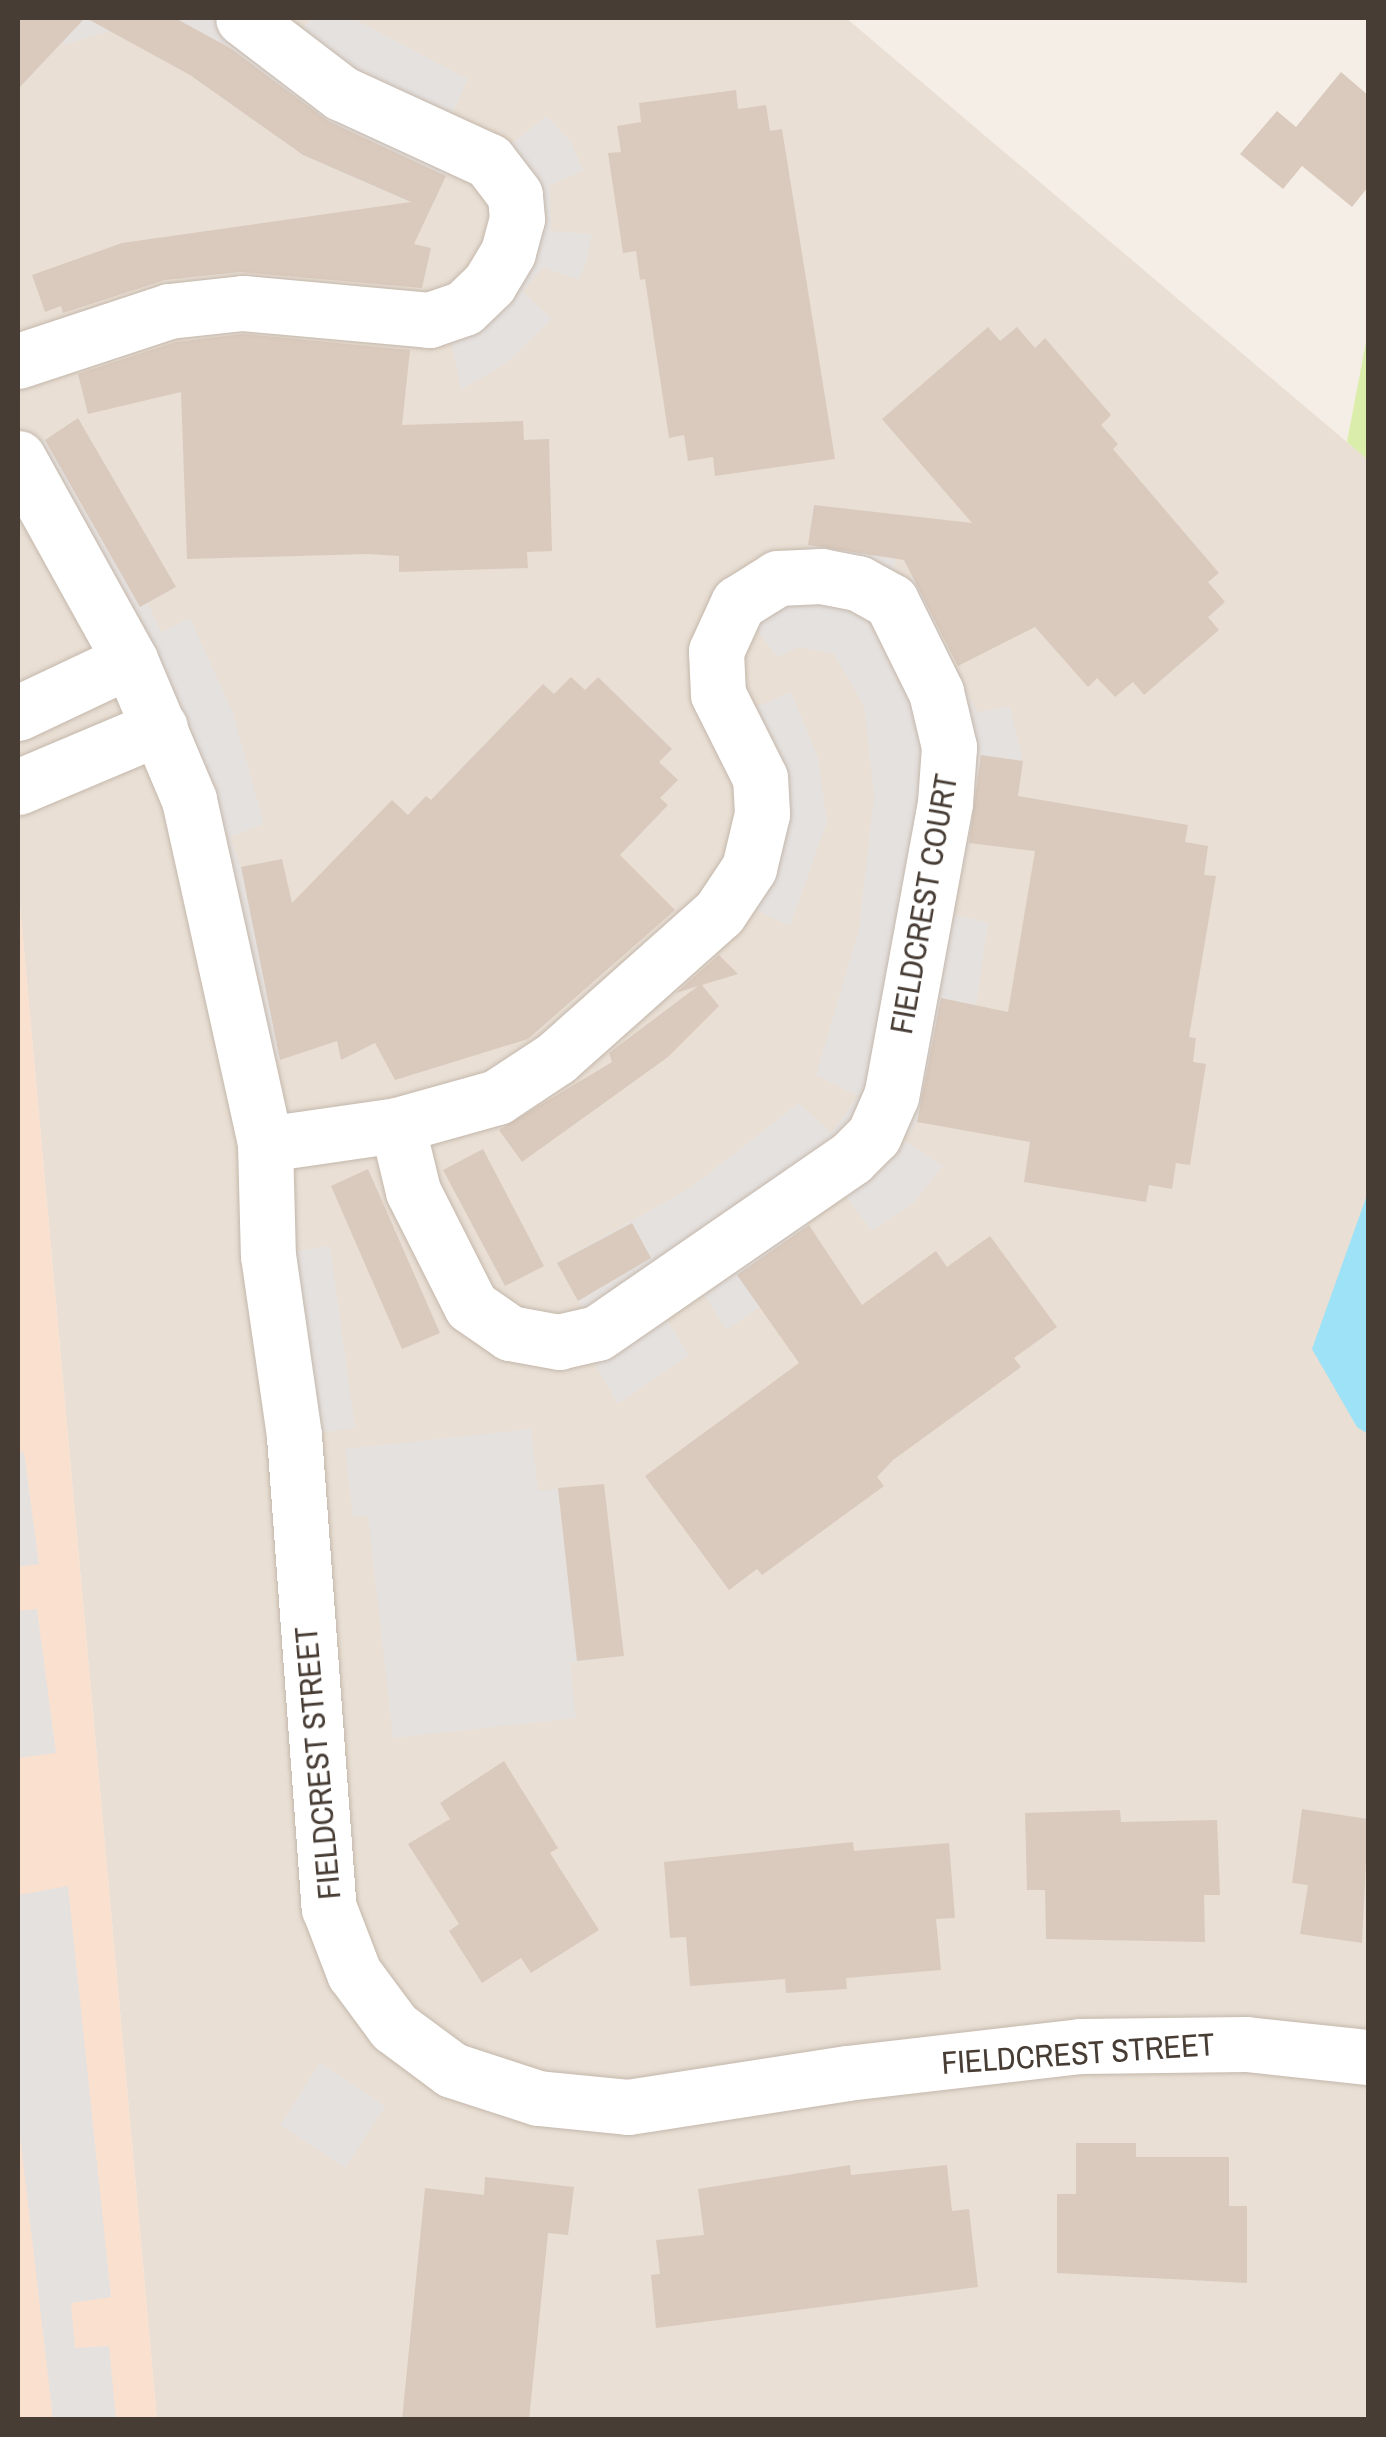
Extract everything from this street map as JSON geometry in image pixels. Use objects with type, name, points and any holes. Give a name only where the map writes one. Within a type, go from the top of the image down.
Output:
[{"type":"street","points":[[18,361],[85,334],[187,309],[243,304],[429,320],[464,308],[489,284],[508,252],[516,219],[515,195],[490,161],[341,93],[243,18]]},
{"type":"street","points":[[18,458],[130,660],[189,800],[265,1144]]},
{"type":"street","name":"FIELDCREST COURT","points":[[265,1144],[397,1125],[498,1097],[556,1058],[718,913],[749,868],[762,814],[760,778],[718,694],[716,651],[738,603],[778,578],[821,576],[858,583],[891,602],[936,692],[949,747],[946,803],[891,1096],[874,1135],[851,1158],[596,1333],[559,1342],[510,1333],[471,1306],[414,1191],[397,1125]]},
{"type":"street","points":[[18,713],[130,660]]},
{"type":"street","points":[[18,787],[160,727]]},
{"type":"street","name":"FIELDCREST STREET","points":[[265,1144],[268,1255],[294,1436],[329,1908],[354,1973],[394,2027],[452,2070],[538,2098],[628,2108],[847,2073],[1080,2046],[1246,2044],[1368,2057]]},
{"type":"shaded area","points":[[18,18],[846,18],[1368,460],[1368,2419],[157,2419],[18,883]]},
{"type":"shaded area","points":[[55,18],[285,18],[301,30],[311,18],[352,18],[468,79],[442,136],[461,144],[430,211],[304,156],[189,74],[110,31],[63,45]]},
{"type":"shaded area","points":[[547,116],[571,142],[583,171],[550,185],[551,231],[592,234],[587,259],[579,280],[543,267],[523,292],[552,319],[508,362],[461,390],[445,314],[508,252],[489,161]]},
{"type":"shaded area","points":[[78,418],[176,587],[148,603],[161,632],[190,618],[233,713],[264,824],[230,837],[241,867],[282,859],[323,1046],[248,1069],[189,800],[18,457]]},
{"type":"shaded area","points":[[813,505],[901,515],[891,599],[913,575],[977,712],[1010,706],[1023,761],[1011,848],[969,843],[953,914],[988,923],[958,1129],[918,1122],[903,1140],[943,1166],[911,1205],[872,1231],[844,1194],[808,1223],[831,1258],[726,1330],[704,1294],[666,1318],[689,1355],[618,1404],[579,1337],[596,1332],[557,1263],[690,1188],[799,1103],[831,1133],[858,1096],[816,1075],[859,929],[874,796],[864,706],[834,654],[799,647],[777,657],[738,603],[820,575],[808,549]]},
{"type":"shaded area","points":[[791,692],[818,757],[827,822],[790,926],[729,898],[749,868],[731,718]]},
{"type":"shaded area","points":[[18,883],[157,2419],[18,2419]]},
{"type":"shaded area","points":[[330,1246],[355,1428],[294,1436],[268,1255]]},
{"type":"shaded area","points":[[531,1429],[538,1491],[604,1484],[624,1656],[570,1663],[576,1718],[393,1738],[368,1516],[353,1517],[345,1449]]},
{"type":"shaded area","points":[[24,1452],[39,1564],[18,1567],[18,1453]]},
{"type":"shaded area","points":[[37,1609],[56,1753],[18,1758],[18,1611]]},
{"type":"shaded area","points":[[68,1886],[111,2297],[71,2303],[75,2348],[109,2346],[116,2419],[53,2419],[18,2118],[18,1895]]},
{"type":"shaded area","points":[[320,2063],[385,2106],[345,2168],[280,2125]]},
{"type":"green space","points":[[1368,331],[1368,460],[1347,442]]},
{"type":"water","points":[[1368,1192],[1368,1434],[1357,1427],[1312,1349]]},
{"type":"building","points":[[18,18],[85,18],[18,89]]},
{"type":"building","points":[[86,18],[175,18],[230,48],[328,121],[446,176],[414,244],[431,248],[422,288],[240,272],[165,280],[63,313],[61,306],[45,312],[32,275],[122,243],[411,202],[303,155],[190,75]]},
{"type":"building","points":[[1341,72],[1368,95],[1368,187],[1352,207],[1302,166],[1283,189],[1240,154],[1277,111],[1296,127]]},
{"type":"building","points":[[736,90],[738,109],[766,105],[770,131],[782,129],[835,459],[715,476],[713,457],[688,461],[684,435],[669,438],[645,279],[640,280],[636,251],[623,253],[608,153],[621,152],[617,126],[641,122],[639,103]]},
{"type":"building","points":[[988,327],[1000,341],[1017,327],[1035,348],[1045,338],[1111,415],[1101,425],[1118,444],[1113,449],[1219,573],[1208,582],[1225,602],[1208,617],[1219,630],[1144,695],[1133,682],[1115,697],[1097,678],[1088,687],[1035,627],[958,666],[904,560],[808,545],[814,505],[972,523],[882,419]]},
{"type":"building","points":[[243,334],[410,350],[402,425],[523,421],[524,440],[549,439],[552,551],[527,552],[528,568],[399,572],[399,556],[368,554],[187,559],[181,392],[88,414],[78,374],[176,342]]},
{"type":"building","points":[[78,418],[176,587],[140,607],[45,440]]},
{"type":"building","points":[[571,677],[585,690],[598,677],[672,749],[659,762],[678,780],[660,798],[668,805],[620,855],[675,910],[528,1039],[395,1080],[375,1043],[341,1060],[337,1041],[280,1060],[241,867],[282,859],[292,903],[392,800],[408,815],[426,796],[431,800],[543,684],[554,694]]},
{"type":"building","points":[[981,755],[1023,761],[1018,796],[1188,825],[1185,842],[1208,846],[1204,875],[1216,876],[1189,1037],[1196,1038],[1193,1062],[1206,1064],[1190,1165],[1176,1163],[1172,1189],[1149,1185],[1146,1202],[1024,1182],[1030,1142],[917,1122],[941,998],[1008,1012],[1035,851],[969,843]]},
{"type":"building","points":[[719,955],[738,974],[702,985],[719,1006],[668,1057],[522,1162],[499,1130],[612,1062],[609,1053],[698,986],[676,993]]},
{"type":"building","points":[[483,1149],[544,1266],[505,1286],[443,1170]]},
{"type":"building","points":[[368,1169],[440,1333],[402,1349],[331,1186]]},
{"type":"building","points":[[632,1223],[651,1258],[578,1301],[557,1263]]},
{"type":"building","points":[[809,1225],[862,1305],[936,1251],[947,1267],[990,1236],[1057,1327],[1014,1358],[1021,1367],[893,1460],[877,1477],[884,1486],[762,1575],[757,1569],[729,1590],[645,1476],[799,1363],[737,1275]]},
{"type":"building","points":[[604,1484],[624,1656],[577,1661],[558,1488]]},
{"type":"building","points":[[504,1761],[558,1848],[550,1853],[599,1930],[531,1973],[521,1958],[482,1983],[449,1931],[459,1924],[408,1844],[450,1819],[440,1803]]},
{"type":"building","points":[[1302,1809],[1368,1819],[1362,1943],[1300,1934],[1308,1885],[1292,1883]]},
{"type":"building","points":[[1120,1810],[1121,1822],[1217,1820],[1220,1895],[1204,1895],[1205,1942],[1046,1939],[1045,1890],[1027,1890],[1025,1813]]},
{"type":"building","points":[[853,1842],[854,1851],[949,1843],[955,1918],[936,1919],[941,1970],[846,1978],[847,1989],[786,1993],[785,1979],[690,1986],[686,1937],[670,1938],[664,1862]]},
{"type":"building","points":[[1076,2143],[1136,2143],[1136,2157],[1229,2157],[1229,2206],[1247,2206],[1247,2283],[1057,2273],[1057,2194],[1076,2194]]},
{"type":"building","points":[[850,2165],[851,2175],[947,2165],[952,2211],[969,2209],[978,2287],[656,2328],[651,2275],[660,2274],[656,2240],[704,2235],[698,2189]]},
{"type":"building","points":[[485,2177],[574,2187],[568,2235],[548,2233],[529,2420],[402,2420],[425,2188],[484,2195]]}]
